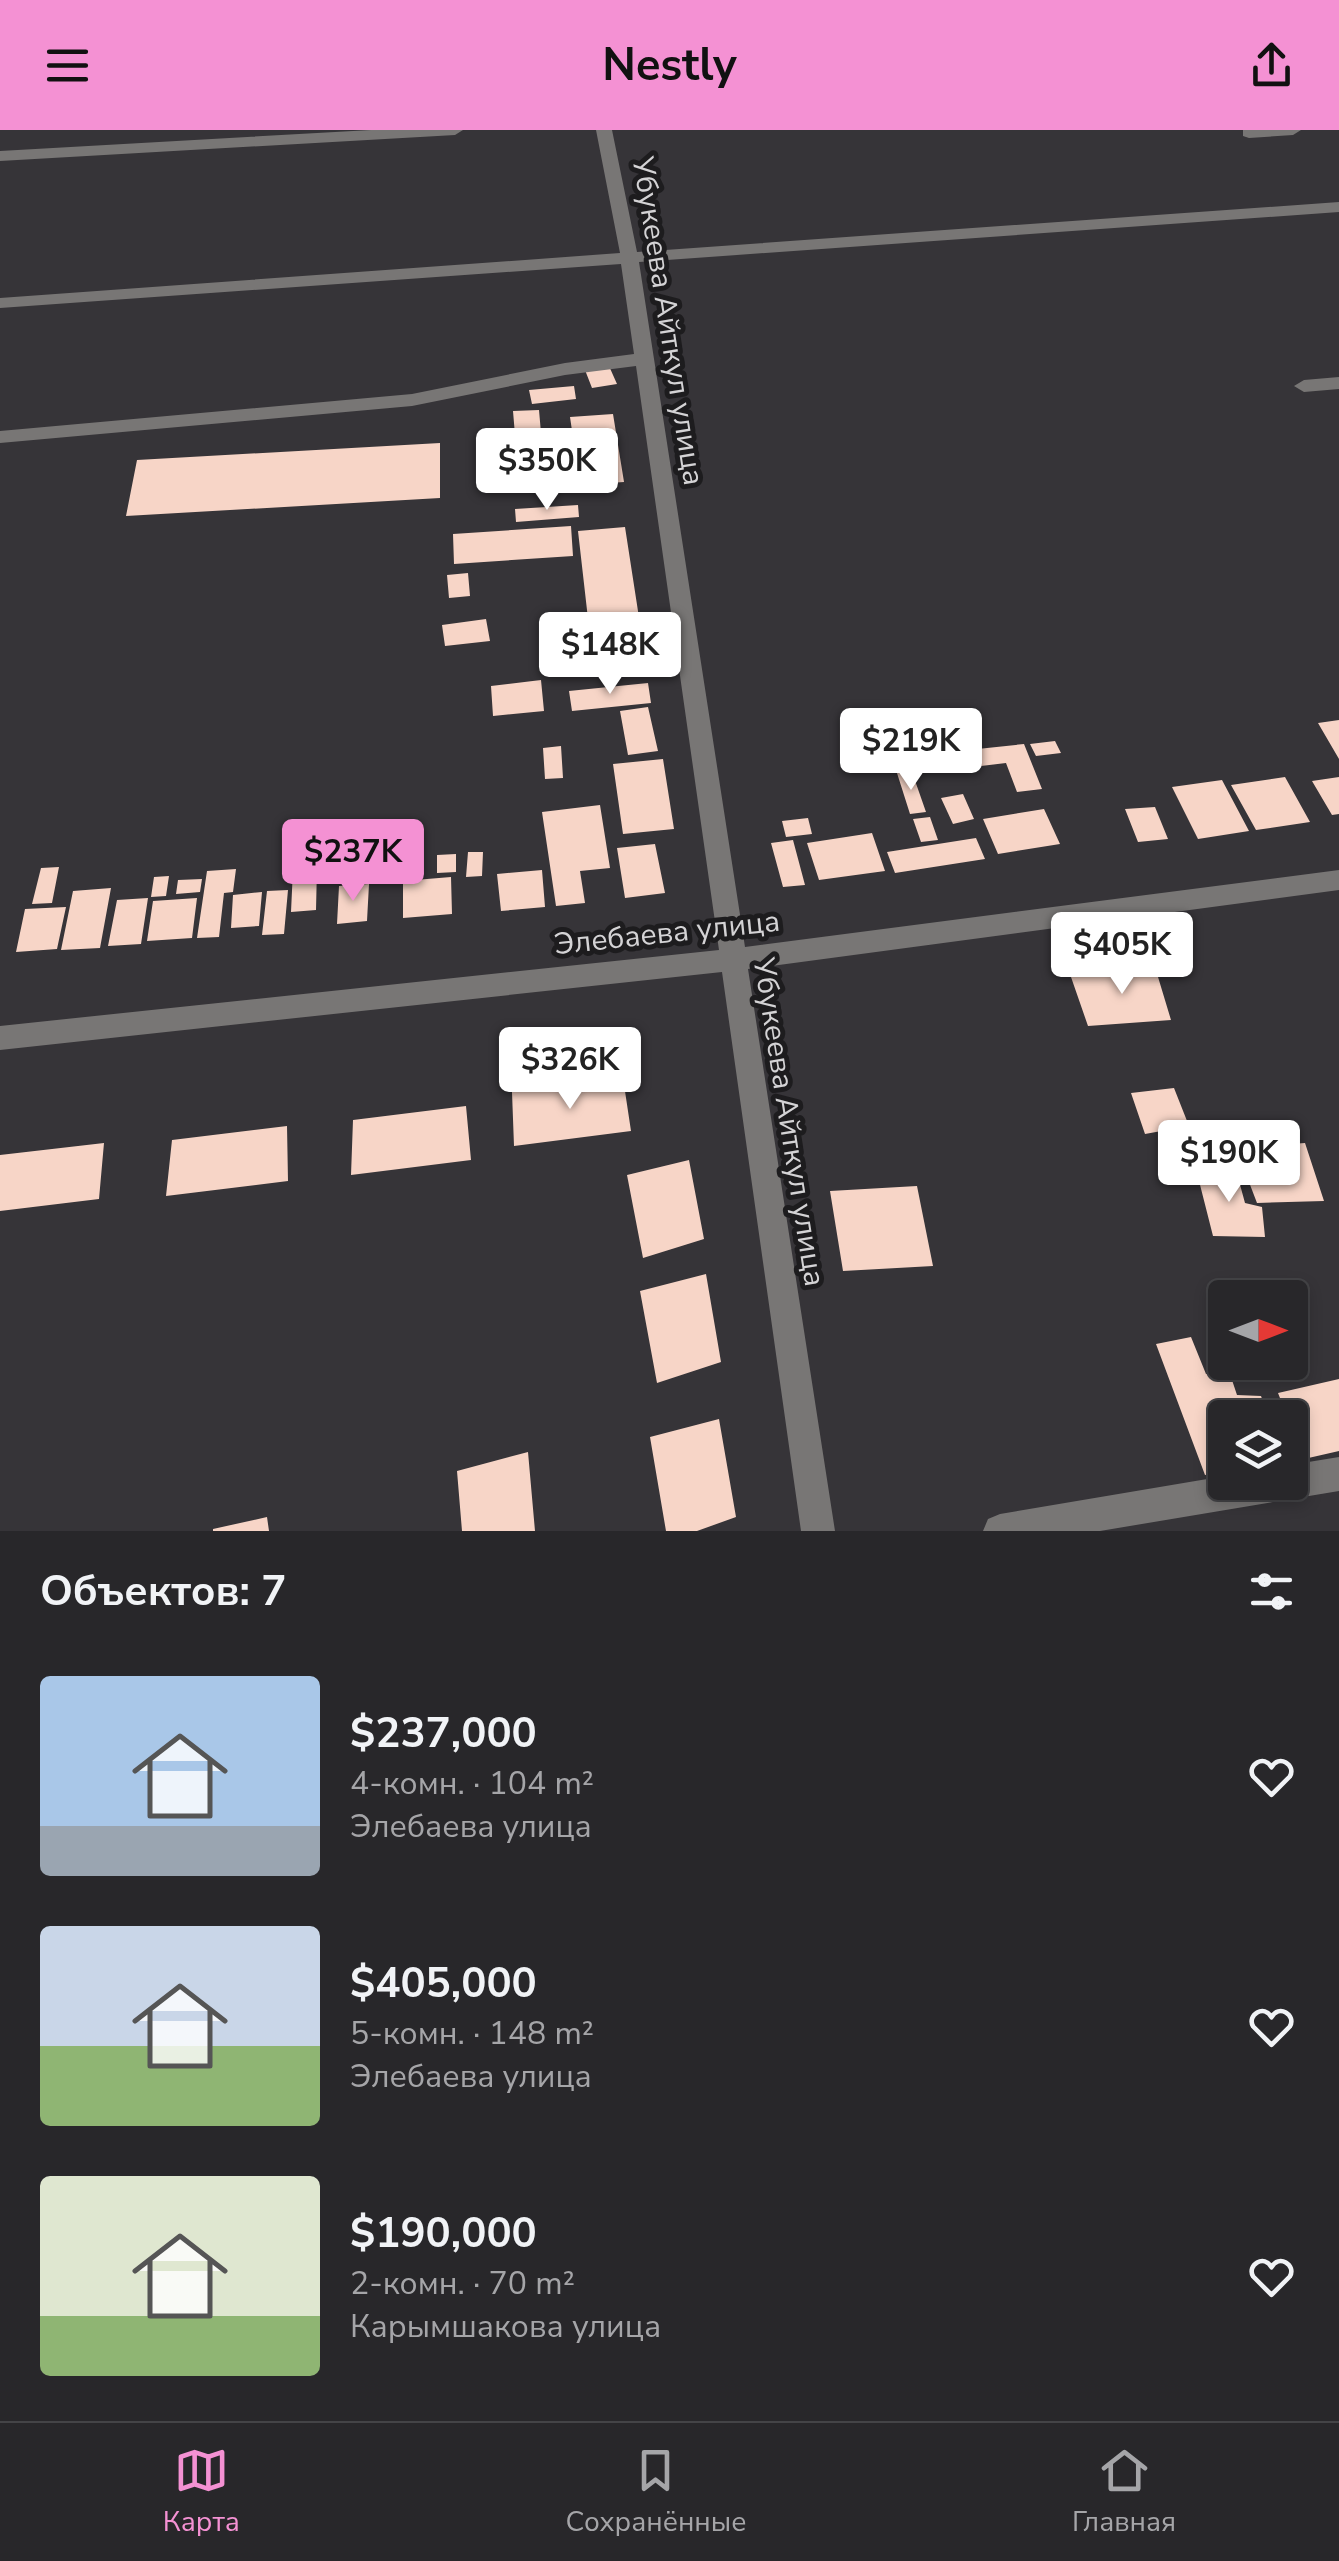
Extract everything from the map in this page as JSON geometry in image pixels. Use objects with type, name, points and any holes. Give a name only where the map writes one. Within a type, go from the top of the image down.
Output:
[{"type":"street","points":[[0,156],[456,130]]},
{"type":"street","name":"Убукеева Айткул улица","points":[[604,130],[629,257],[818,1531]]},
{"type":"street","points":[[1250,133],[1293,130]]},
{"type":"street","points":[[0,303],[1339,207]]},
{"type":"street","points":[[0,438],[412,400],[565,369],[643,358]]},
{"type":"street","points":[[1304,386],[1339,383]]},
{"type":"street","name":"Элебаева улица","points":[[0,1038],[731,960],[1339,880]]},
{"type":"street","points":[[1308,1479],[1339,1474]]},
{"type":"street","points":[[1000,1531],[1208,1496]]},
{"type":"building","points":[[609,366],[617,384],[592,388],[585,370]]},
{"type":"building","points":[[574,386],[576,399],[532,404],[529,390]]},
{"type":"building","points":[[539,410],[541,433],[515,435],[513,411]]},
{"type":"building","points":[[613,414],[624,482],[580,485],[570,417]]},
{"type":"building","points":[[547,441],[550,480],[517,482],[515,443]]},
{"type":"building","points":[[440,443],[440,498],[126,516],[137,460]]},
{"type":"building","points":[[578,505],[579,517],[516,522],[515,509]]},
{"type":"building","points":[[571,526],[573,556],[454,564],[453,534]]},
{"type":"building","points":[[625,527],[644,650],[592,654],[578,531]]},
{"type":"building","points":[[468,573],[470,596],[449,598],[447,575]]},
{"type":"building","points":[[486,619],[490,641],[445,646],[442,625]]},
{"type":"building","points":[[541,680],[544,711],[493,716],[491,686]]},
{"type":"building","points":[[648,683],[651,703],[572,711],[569,691]]},
{"type":"building","points":[[648,707],[658,751],[628,755],[620,711]]},
{"type":"building","points":[[1339,720],[1339,759],[1318,723]]},
{"type":"building","points":[[1055,741],[1061,753],[1036,756],[1030,744]]},
{"type":"building","points":[[1024,744],[1042,789],[1017,792],[1006,763],[956,769],[949,752]]},
{"type":"building","points":[[561,746],[563,778],[545,779],[543,748]]},
{"type":"building","points":[[941,753],[945,764],[912,768],[908,756]]},
{"type":"building","points":[[663,759],[674,829],[623,834],[613,764]]},
{"type":"building","points":[[912,772],[926,812],[910,814],[897,773]]},
{"type":"building","points":[[1285,777],[1310,822],[1256,830],[1231,785]]},
{"type":"building","points":[[1339,777],[1339,814],[1332,815],[1312,781]]},
{"type":"building","points":[[1222,780],[1249,831],[1198,839],[1172,787]]},
{"type":"building","points":[[963,794],[974,819],[953,824],[941,798]]},
{"type":"building","points":[[600,805],[610,868],[580,871],[585,903],[556,906],[542,812]]},
{"type":"building","points":[[1155,807],[1168,839],[1138,842],[1125,809]]},
{"type":"building","points":[[1044,809],[1060,844],[998,854],[983,819]]},
{"type":"building","points":[[930,817],[938,840],[921,842],[913,819]]},
{"type":"building","points":[[808,818],[812,834],[786,837],[782,821]]},
{"type":"building","points":[[872,833],[885,871],[819,880],[807,843]]},
{"type":"building","points":[[976,838],[985,859],[895,873],[887,852]]},
{"type":"building","points":[[793,840],[805,885],[783,887],[771,843]]},
{"type":"building","points":[[655,844],[665,893],[625,898],[617,848]]},
{"type":"building","points":[[468,852],[483,852],[482,876],[466,877]]},
{"type":"building","points":[[456,854],[456,872],[437,873],[437,855]]},
{"type":"building","points":[[59,867],[52,903],[32,904],[41,868]]},
{"type":"building","points":[[317,867],[316,910],[291,912],[293,869]]},
{"type":"building","points":[[236,869],[233,892],[224,893],[219,937],[197,938],[207,871]]},
{"type":"building","points":[[542,870],[545,907],[501,911],[497,874]]},
{"type":"building","points":[[169,876],[166,896],[151,897],[154,877]]},
{"type":"building","points":[[451,877],[452,914],[403,918],[403,881]]},
{"type":"building","points":[[202,879],[200,892],[176,894],[178,880]]},
{"type":"building","points":[[369,884],[367,921],[337,924],[339,886]]},
{"type":"building","points":[[111,888],[100,948],[61,950],[73,891]]},
{"type":"building","points":[[288,890],[284,934],[262,935],[267,891]]},
{"type":"building","points":[[262,892],[259,926],[231,928],[233,895]]},
{"type":"building","points":[[148,898],[141,944],[108,946],[117,900]]},
{"type":"building","points":[[197,898],[192,938],[147,941],[153,901]]},
{"type":"building","points":[[66,907],[57,949],[16,952],[25,909]]},
{"type":"building","points":[[1155,967],[1171,1020],[1088,1026],[1071,977]]},
{"type":"building","points":[[623,1078],[631,1131],[514,1146],[512,1092]]},
{"type":"building","points":[[1174,1088],[1189,1126],[1145,1134],[1131,1093]]},
{"type":"building","points":[[466,1106],[471,1160],[351,1175],[353,1120]]},
{"type":"building","points":[[287,1126],[288,1181],[166,1196],[172,1140]]},
{"type":"building","points":[[104,1143],[99,1199],[0,1211],[0,1155]]},
{"type":"building","points":[[1305,1143],[1324,1201],[1257,1203],[1236,1148]]},
{"type":"building","points":[[689,1160],[704,1239],[643,1258],[627,1175]]},
{"type":"building","points":[[1196,1169],[1236,1170],[1245,1203],[1262,1207],[1265,1237],[1213,1236]]},
{"type":"building","points":[[917,1186],[933,1266],[843,1271],[830,1191]]},
{"type":"building","points":[[706,1274],[721,1362],[657,1383],[640,1291]]},
{"type":"building","points":[[1191,1337],[1208,1380],[1232,1380],[1237,1395],[1261,1396],[1262,1400],[1208,1400],[1208,1474],[1205,1475],[1156,1344]]},
{"type":"building","points":[[1339,1379],[1339,1451],[1308,1458],[1308,1400],[1281,1400],[1278,1393]]},
{"type":"building","points":[[719,1419],[736,1517],[697,1531],[666,1531],[650,1437]]},
{"type":"building","points":[[528,1452],[535,1531],[462,1531],[457,1471]]},
{"type":"building","points":[[267,1517],[269,1531],[213,1531],[213,1529]]}]
